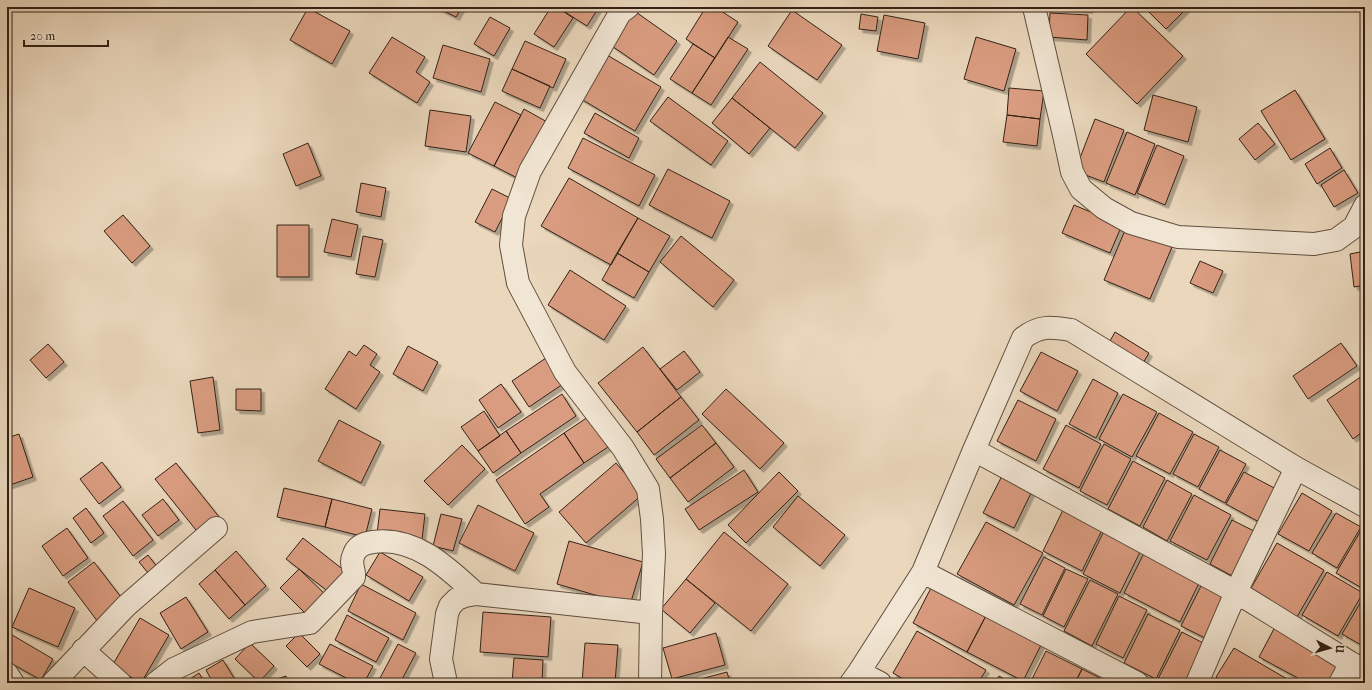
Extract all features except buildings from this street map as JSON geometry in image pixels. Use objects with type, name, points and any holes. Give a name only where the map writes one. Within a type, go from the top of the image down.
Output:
[{"type":"street","points":[[628,7],[620,13],[530,171],[514,216],[511,245],[518,283],[565,372],[623,448],[648,489],[652,519],[654,554],[650,683]]},
{"type":"street","points":[[1034,7],[1072,172],[1080,189],[1104,208],[1131,223],[1178,237],[1314,244],[1336,240],[1354,226],[1365,206]]},
{"type":"street","points":[[880,683],[855,677],[924,572],[974,450],[1023,338],[1033,330],[1058,328],[1071,330],[1296,468],[1365,506]]},
{"type":"street","points":[[974,450],[1236,592],[1358,666],[1340,683]]},
{"type":"street","points":[[1197,683],[1236,592],[1296,468]]},
{"type":"street","points":[[53,683],[126,606],[216,528]]},
{"type":"street","points":[[156,683],[174,669],[252,632],[310,623],[354,577],[354,571],[351,565],[353,556],[356,549],[366,543],[379,541],[413,546],[447,568],[476,594]]},
{"type":"street","points":[[924,572],[1137,683]]},
{"type":"street","points":[[446,683],[441,658],[447,614],[450,606],[457,599],[465,596],[476,594],[651,613]]},
{"type":"street","points":[[84,650],[120,683]]},
{"type":"street","points":[[7,674],[14,683]]}]
